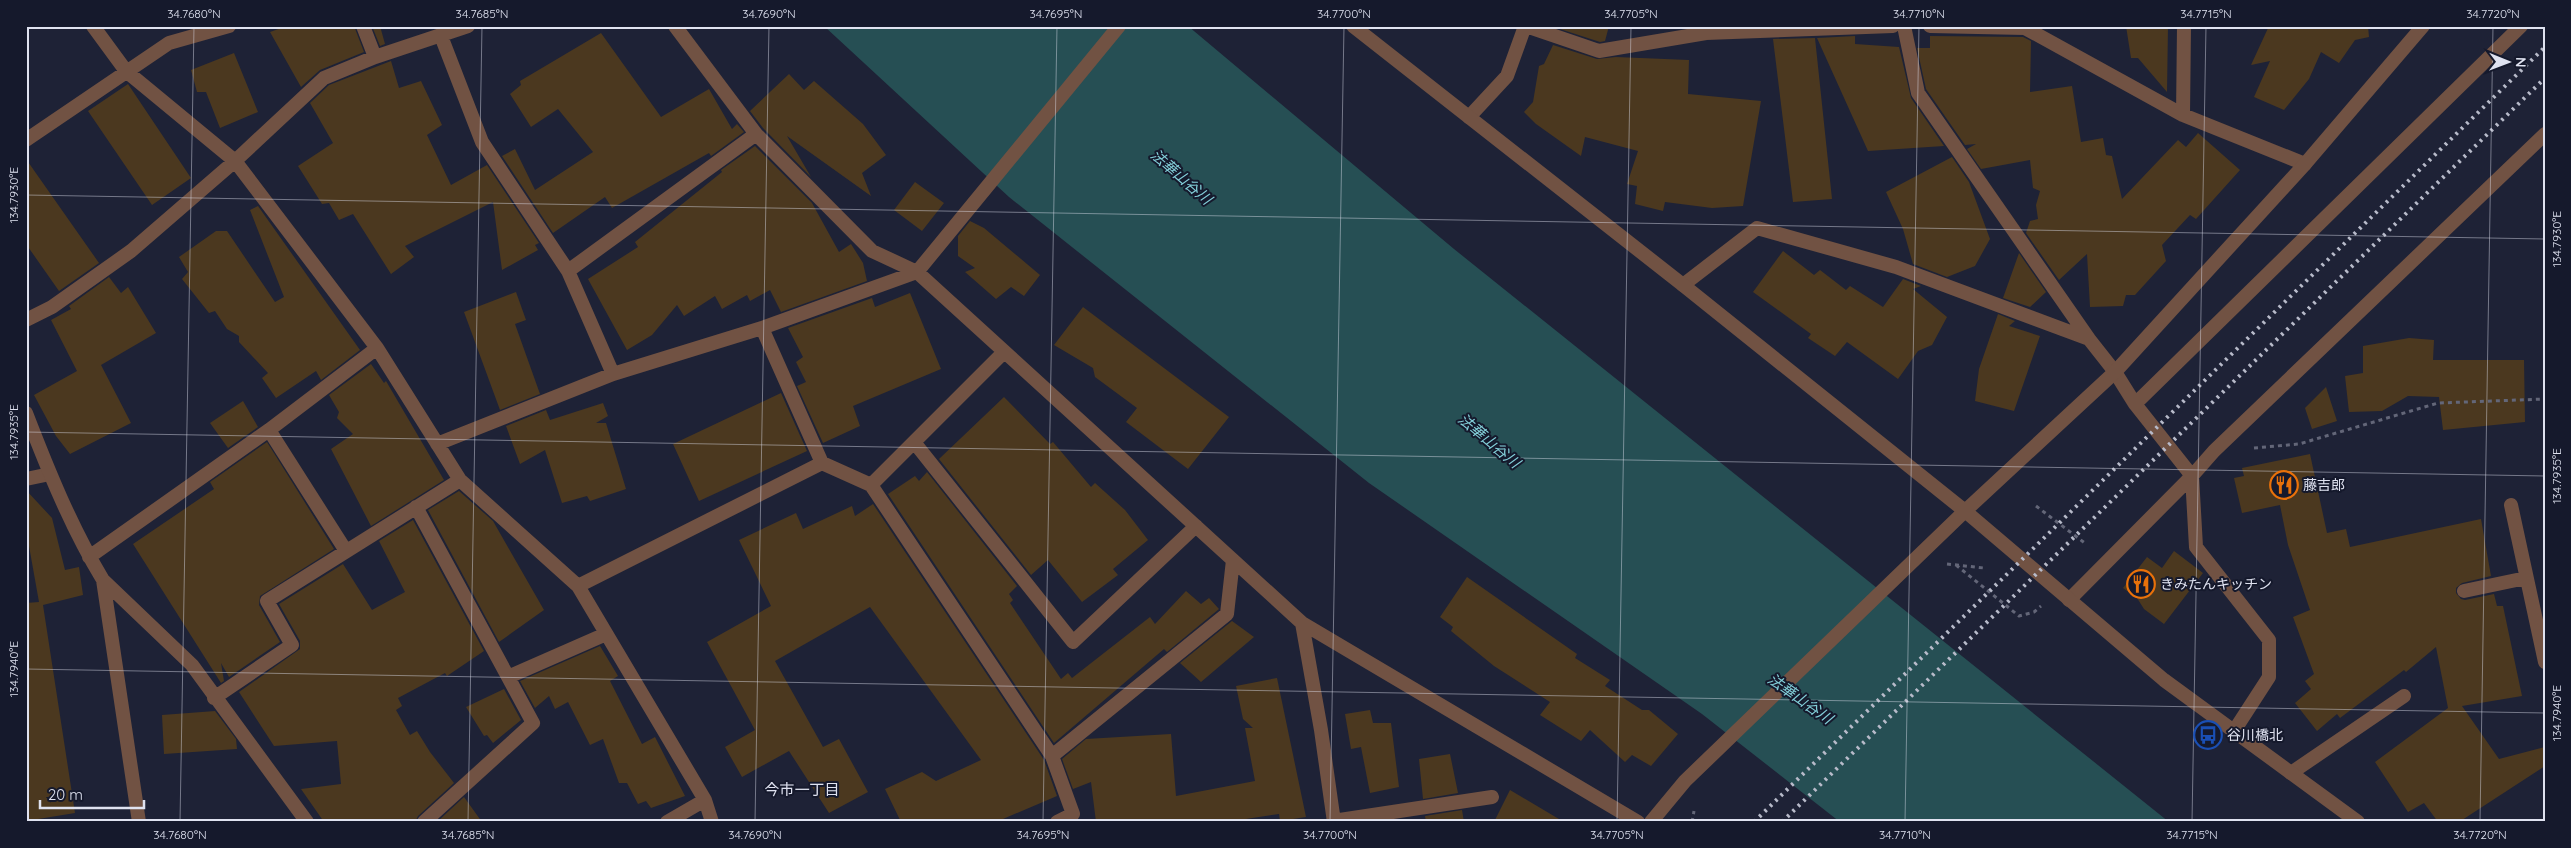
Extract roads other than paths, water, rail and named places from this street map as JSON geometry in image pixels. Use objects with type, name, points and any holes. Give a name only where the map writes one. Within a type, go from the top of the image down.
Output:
[{"type":"street","points":[[93,26],[126,71],[234,161],[377,348],[460,480],[578,586],[708,811],[720,822]]},
{"type":"street","points":[[26,140],[169,43],[229,26]]},
{"type":"street","points":[[363,26],[375,57]]},
{"type":"street","points":[[26,320],[52,307],[131,251],[234,161],[324,78],[375,57],[468,26]]},
{"type":"street","points":[[675,26],[756,134],[872,251],[917,272],[1302,623],[1638,822]]},
{"type":"street","points":[[436,444],[613,374],[762,328],[917,272],[979,194],[1119,26]]},
{"type":"street","points":[[1353,26],[1683,285],[1965,511],[2164,680],[2358,822]]},
{"type":"street","points":[[1469,117],[1507,76],[1525,26],[1599,51],[1706,33],[1789,28],[1892,26]]},
{"type":"street","points":[[1904,26],[1918,92],[2088,339],[2115,372],[2135,404],[2192,476],[2196,548],[2269,640],[2269,677],[2234,731]]},
{"type":"street","points":[[1930,26],[2025,27],[2183,115],[2305,164]]},
{"type":"street","points":[[2183,115],[2184,26]]},
{"type":"street","points":[[1651,822],[1685,781],[1965,511],[2115,372],[2305,164],[2423,26]]},
{"type":"street","points":[[2135,404],[2521,26]]},
{"type":"street","points":[[441,36],[482,142],[568,271],[613,374]]},
{"type":"street","points":[[568,271],[756,134]]},
{"type":"street","points":[[2069,600],[2192,476],[2214,451],[2545,134]]},
{"type":"street","points":[[1683,285],[1757,228],[1896,267],[2088,339]]},
{"type":"street","points":[[762,328],[822,463],[872,485],[1052,756],[1073,814],[1057,822]]},
{"type":"street","points":[[89,557],[270,430],[377,348]]},
{"type":"street","points":[[872,485],[1004,352]]},
{"type":"street","points":[[26,412],[50,474],[89,557],[103,580],[192,665],[214,698],[307,822]]},
{"type":"street","points":[[270,430],[346,551]]},
{"type":"street","points":[[914,442],[1073,642],[1196,526]]},
{"type":"street","points":[[578,586],[822,463]]},
{"type":"street","points":[[26,479],[50,474]]},
{"type":"street","points":[[214,698],[292,645],[266,601],[460,480]]},
{"type":"street","points":[[2511,505],[2545,662]]},
{"type":"street","points":[[416,507],[533,723],[424,822]]},
{"type":"street","points":[[1052,756],[1227,614],[1233,560]]},
{"type":"street","points":[[2464,591],[2526,578]]},
{"type":"street","points":[[103,580],[139,822]]},
{"type":"street","points":[[1302,623],[1321,730],[1334,821],[1492,798]]},
{"type":"street","points":[[508,677],[606,634]]},
{"type":"street","points":[[2291,773],[2404,696]]},
{"type":"street","points":[[667,822],[708,811]]},
{"type":"water","name":"法華山谷川","points":[[824,26],[1188,26],[1454,249],[2169,822],[1840,822],[1702,714],[1369,483],[1009,197]]},
{"type":"railway","points":[[1754,822],[2545,47]]},
{"type":"railway","points":[[1782,822],[2545,78]]},
{"type":"place","name":"藤吉郎","points":[[2284,485]]},
{"type":"place","name":"きみたんキッチン","points":[[2141,584]]},
{"type":"place","name":"谷川橋北","points":[[2208,735]]},
{"type":"district","name":"今市一丁目","points":[[802,790]]}]
